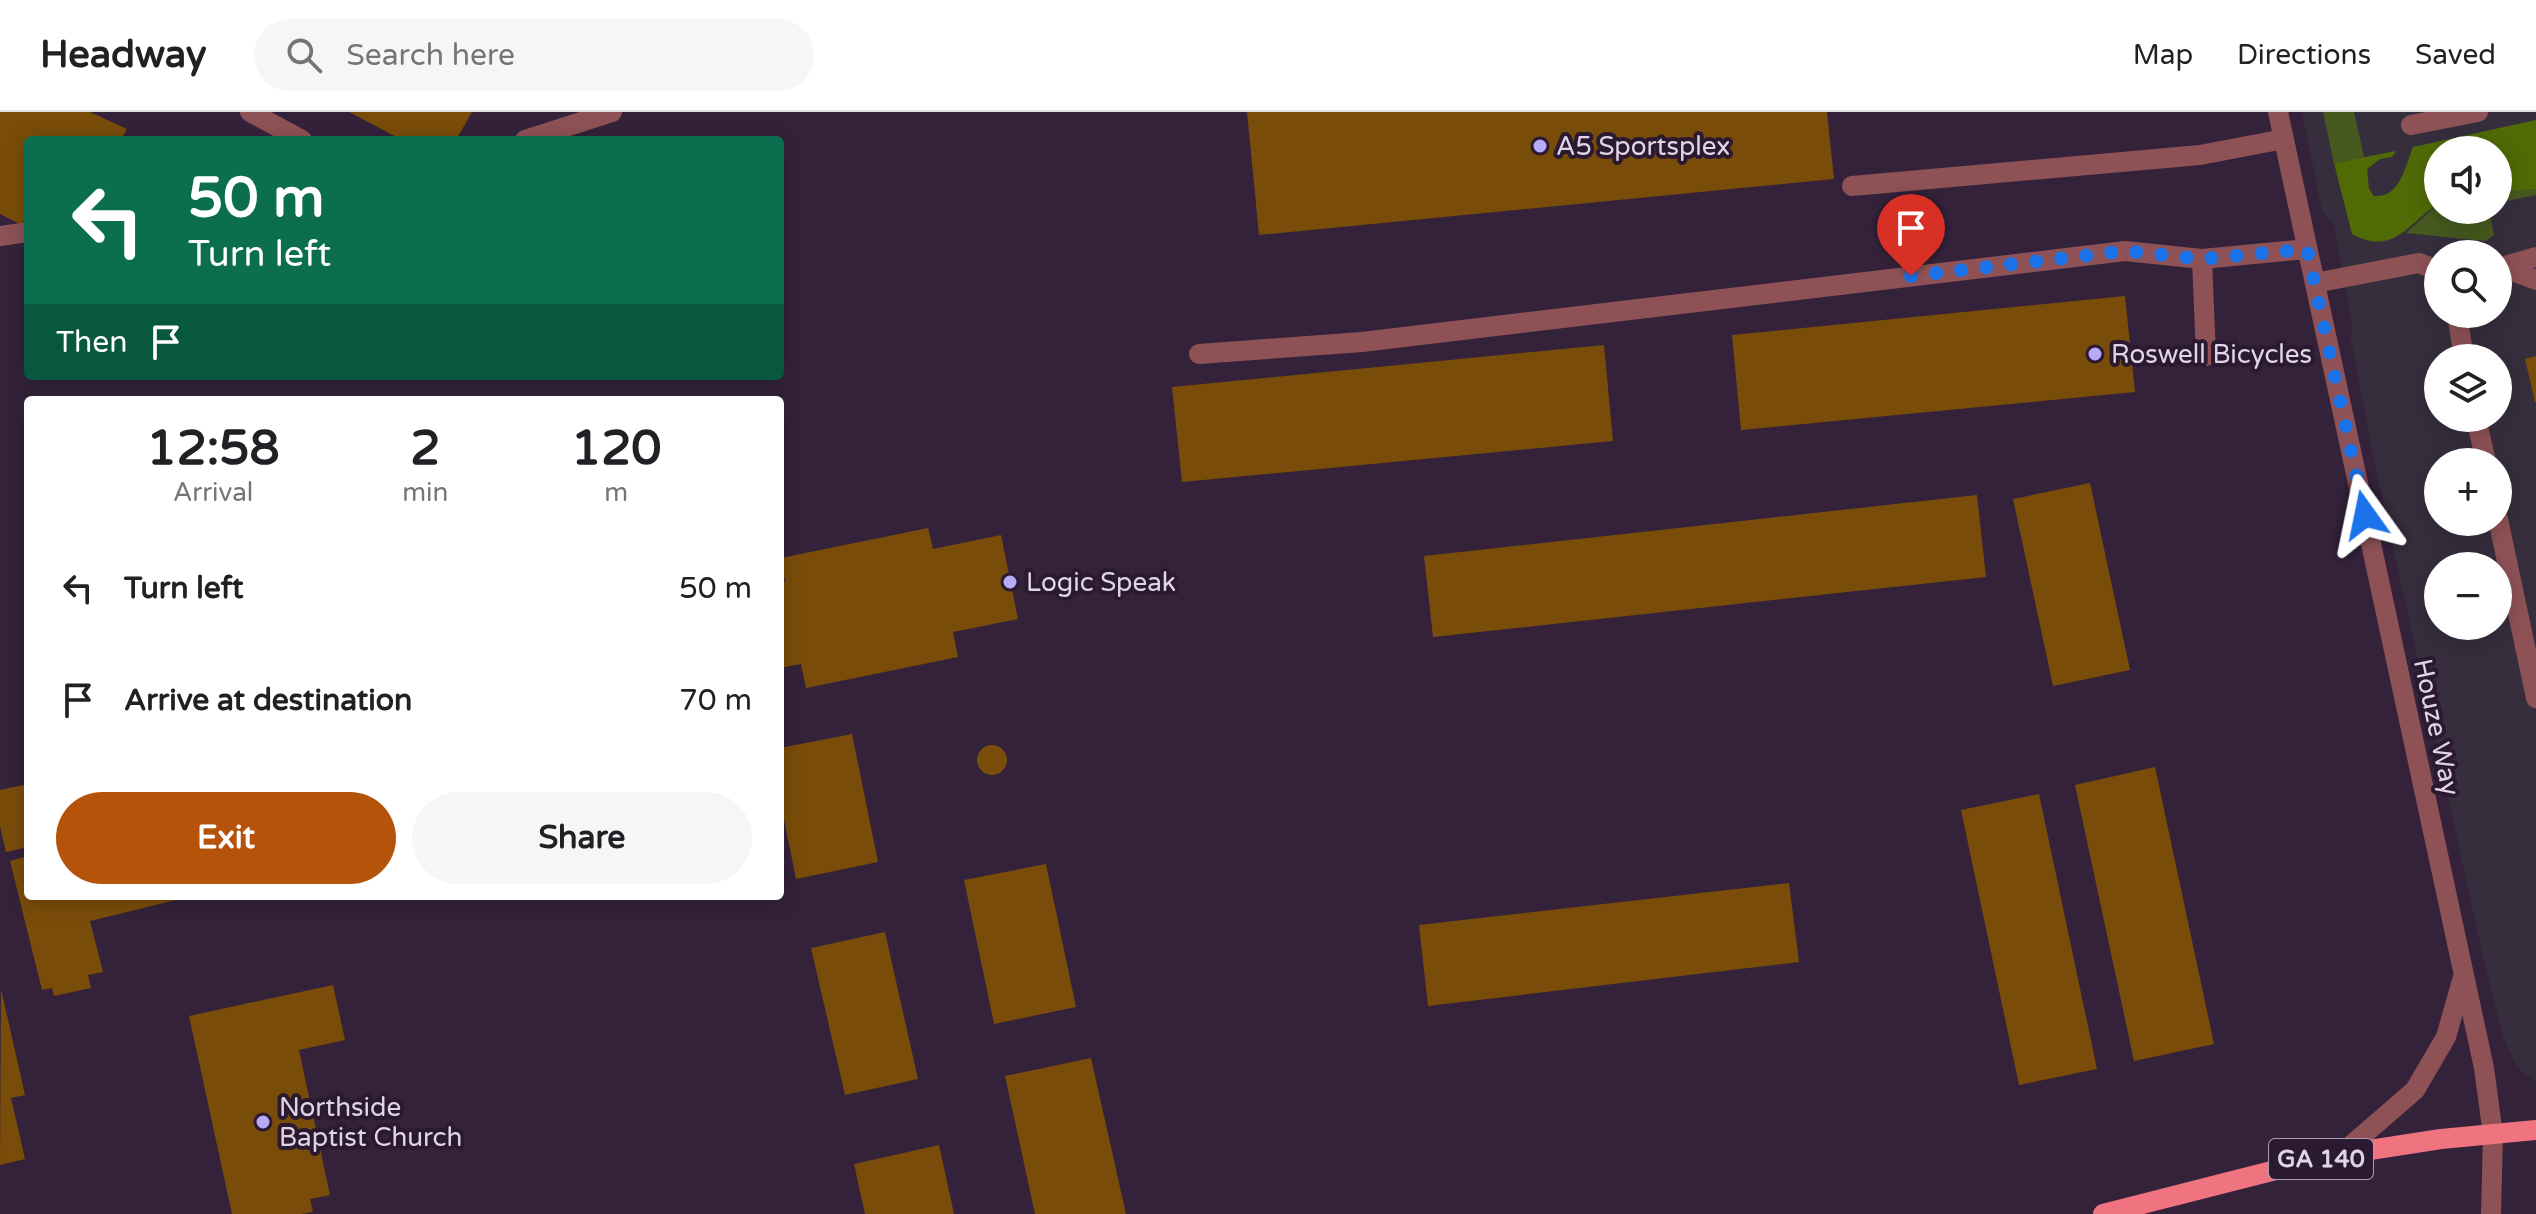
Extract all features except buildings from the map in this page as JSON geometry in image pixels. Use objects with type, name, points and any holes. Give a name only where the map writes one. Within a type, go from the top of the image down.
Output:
[{"type":"main road","name":"GA 140","points":[[2103,1214],[2340,1155],[2536,1130]]},
{"type":"street","points":[[250,112],[295,136]]},
{"type":"street","points":[[537,136],[612,112]]},
{"type":"street","name":"Houze Way","points":[[2278,112],[2484,1068],[2493,1135],[2491,1214]]},
{"type":"street","points":[[2411,125],[2478,112]]},
{"type":"street","points":[[1852,186],[2200,155],[2284,139]]},
{"type":"street","points":[[0,236],[24,233]]},
{"type":"street","points":[[1199,354],[1362,342],[2125,251],[2202,259],[2307,249]]},
{"type":"street","points":[[2512,263],[2536,257]]},
{"type":"street","points":[[2202,259],[2206,356]]},
{"type":"street","points":[[2315,283],[2419,263],[2424,265]]},
{"type":"street","points":[[2512,272],[2536,280]]},
{"type":"street","points":[[2502,536],[2536,698]]},
{"type":"street","points":[[2340,1155],[2415,1090],[2446,1037],[2465,973]]},
{"type":"shaded area","points":[[2302,112],[2536,112],[2536,1082],[2517,1067],[2504,1039],[2481,947],[2374,460],[2334,225],[2322,211]]},
{"type":"green space","points":[[2323,112],[2354,112],[2364,157],[2334,163]]},
{"type":"green space","points":[[2536,120],[2536,189],[2512,192],[2512,136],[2463,136]]},
{"type":"green space","points":[[2424,145],[2424,214],[2390,239],[2379,242],[2352,234],[2334,163],[2396,151],[2392,157],[2380,159],[2367,169],[2369,189],[2374,196],[2383,195],[2396,187],[2413,147]]},
{"type":"green space","points":[[2536,189],[2536,195],[2512,200],[2512,192]]},
{"type":"green space","points":[[2424,217],[2424,224],[2492,224],[2494,235],[2486,240],[2475,240],[2406,233]]},
{"type":"place","name":"A5 Sportsplex","points":[[1540,146]]},
{"type":"place","name":"Roswell Bicycles","points":[[2095,354]]},
{"type":"place","name":"Logic Speak","points":[[1010,582]]},
{"type":"place","name":"Northside Baptist Church","points":[[263,1122]]},
{"type":"route","points":[[1911,276],[2125,251],[2202,259],[2307,249],[2365,515]]}]
